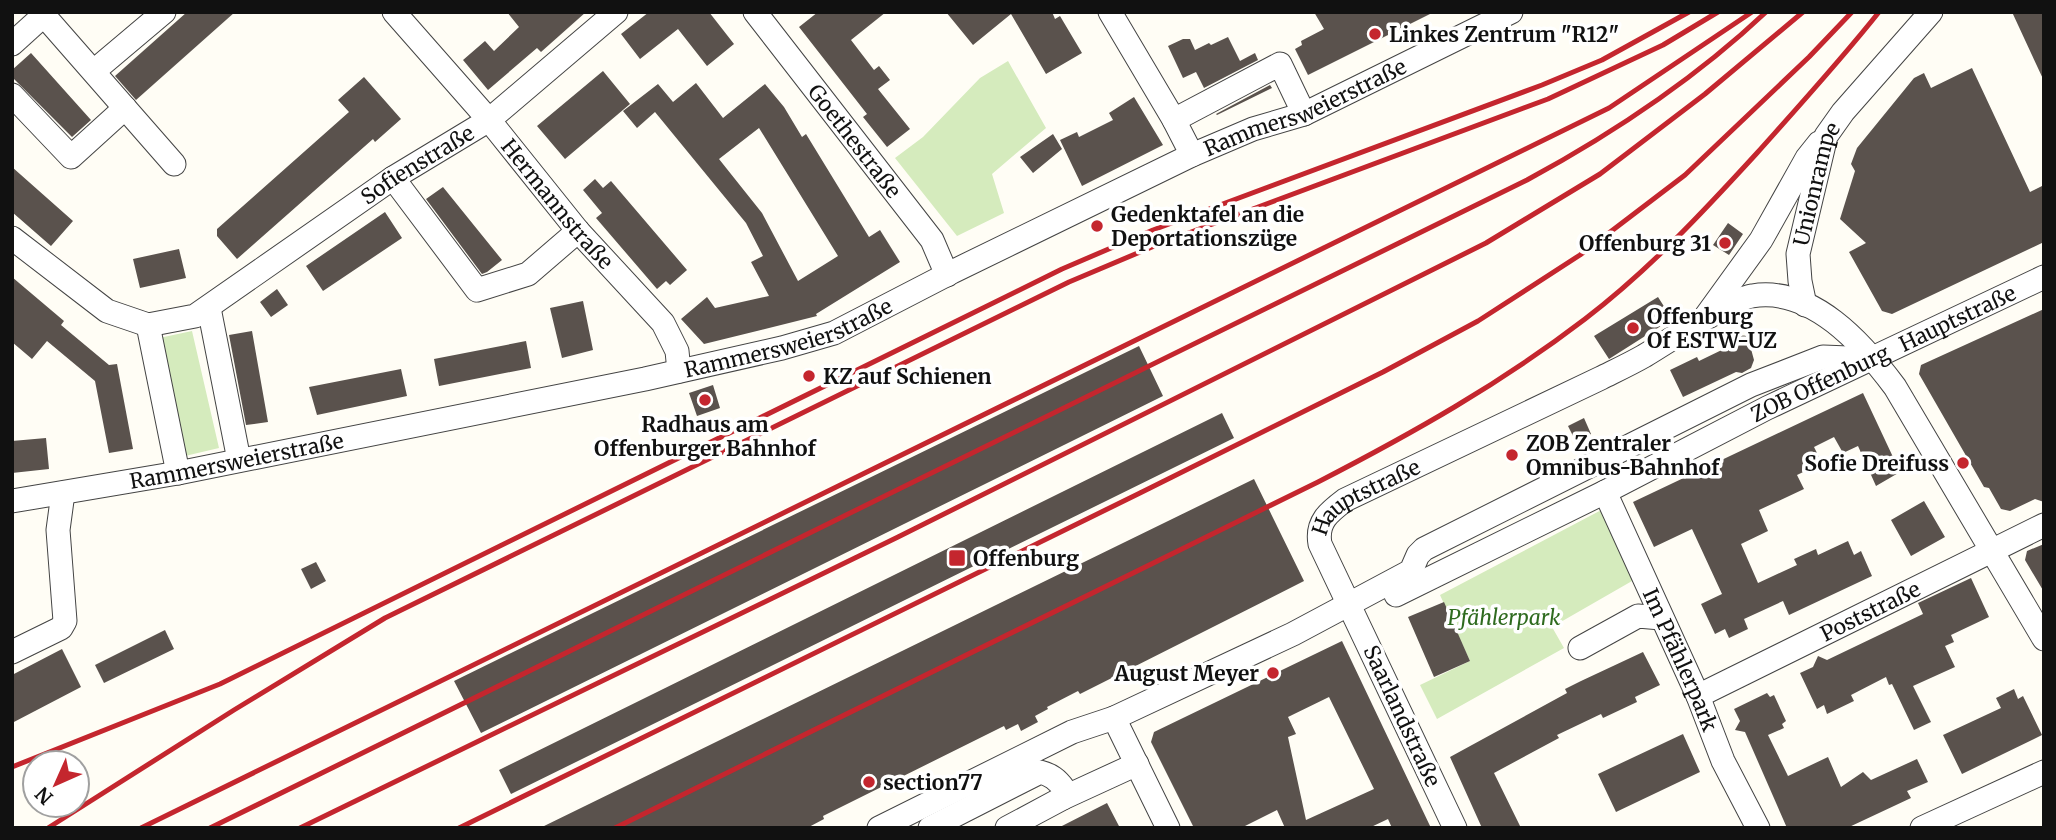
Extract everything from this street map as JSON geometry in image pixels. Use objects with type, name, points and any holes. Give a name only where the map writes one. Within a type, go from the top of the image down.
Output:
[{"type":"street","points":[[94,71],[164,12]]},
{"type":"street","name":"Hermannstraße","points":[[394,12],[489,120],[578,231],[663,323],[677,351],[680,371]]},
{"type":"street","name":"Sofienstraße","points":[[148,325],[195,316],[209,308],[393,178],[489,120],[616,12]]},
{"type":"street","name":"Goethestraße","points":[[755,12],[932,240],[947,275]]},
{"type":"street","points":[[1111,12],[1192,155]]},
{"type":"street","name":"Rammersweierstraße","points":[[12,501],[178,473],[680,371],[782,348],[834,332],[1192,155],[1252,129],[1304,114],[1511,12]]},
{"type":"street","name":"Unionrampe","points":[[1805,305],[1798,254],[1826,136],[1843,112],[1931,12]]},
{"type":"street","points":[[12,44],[43,14],[173,164]]},
{"type":"street","points":[[1174,120],[1280,64],[1304,114]]},
{"type":"street","points":[[12,95],[71,157],[125,108]]},
{"type":"street","points":[[1706,317],[1761,240],[1807,158],[1826,136]]},
{"type":"street","points":[[393,178],[477,290],[528,274],[578,231]]},
{"type":"street","points":[[12,238],[107,311],[148,325],[178,473]]},
{"type":"street","name":"Hauptstraße","points":[[1874,359],[2044,277]]},
{"type":"street","name":"Hauptstraße","points":[[1348,604],[1318,535],[1324,518],[1345,500],[1601,378],[1642,357],[1706,317],[1750,296],[1779,295],[1805,305]]},
{"type":"street","points":[[1805,305],[1843,328],[1874,359],[1895,387],[2044,639]]},
{"type":"street","points":[[209,308],[239,460]]},
{"type":"street","name":"ZOB Offenburg","points":[[1348,604],[1411,571],[1418,555],[1424,549],[1751,385],[1823,358],[1874,359]]},
{"type":"street","name":"ZOB Offenburg","points":[[1348,604],[1388,599],[1608,498],[1767,408],[1874,359]]},
{"type":"street","points":[[12,652],[61,628],[65,621],[58,530],[63,493]]},
{"type":"street","name":"Im Pfählerpark","points":[[1608,498],[1698,696],[1723,761],[1758,828]]},
{"type":"street","name":"Poststraße","points":[[1698,696],[2044,525]]},
{"type":"street","points":[[879,828],[1072,732],[1114,718],[1293,634],[1348,604]]},
{"type":"street","name":"Saarlandstraße","points":[[1348,604],[1455,828]]},
{"type":"street","points":[[1580,648],[1638,616],[1661,618]]},
{"type":"street","points":[[1114,718],[1168,828]]},
{"type":"street","points":[[1007,828],[1063,798],[1137,764]]},
{"type":"street","points":[[930,828],[1040,772],[1104,778]]},
{"type":"street","points":[[1040,772],[1058,781],[1064,789],[1063,798]]},
{"type":"street","points":[[1922,828],[2044,772]]},
{"type":"green space","points":[[1008,61],[1046,128],[992,174],[1004,213],[957,236],[895,158],[923,137],[980,78]]},
{"type":"green space","points":[[192,331],[219,448],[185,456],[159,338]]},
{"type":"green space","name":"Pfählerpark","points":[[1609,506],[1639,577],[1552,627],[1564,648],[1437,719],[1420,685],[1470,661],[1440,595]]},
{"type":"building","points":[[187,12],[235,12],[136,100],[115,76]]},
{"type":"building","points":[[507,12],[586,12],[541,52],[537,48],[488,90],[463,60],[485,41],[494,51],[519,27]]},
{"type":"building","points":[[649,12],[709,12],[734,44],[707,66],[678,29],[640,59],[621,34]]},
{"type":"building","points":[[818,12],[886,12],[851,40],[874,70],[879,66],[890,80],[878,89],[910,129],[887,147],[863,117],[867,114],[799,27]]},
{"type":"building","points":[[946,12],[1052,12],[1055,19],[1060,16],[1082,53],[1046,74],[1011,14],[973,45]]},
{"type":"building","points":[[1314,12],[1434,12],[1308,75],[1295,49],[1302,45],[1301,41],[1324,29]]},
{"type":"building","points":[[2012,12],[2044,12],[2044,81]]},
{"type":"building","points":[[1228,37],[1240,61],[1255,53],[1258,60],[1204,88],[1196,72],[1183,78],[1168,46],[1183,39],[1190,39],[1195,50]]},
{"type":"building","points":[[31,53],[91,120],[72,137],[12,77],[12,70]]},
{"type":"building","points":[[1972,68],[2030,192],[2044,185],[2044,242],[1892,314],[1882,311],[1849,252],[1866,243],[1840,219],[1855,171],[1851,164],[1857,148],[1914,78],[1924,73],[1931,88]]},
{"type":"building","points":[[603,71],[630,104],[565,159],[537,126]]},
{"type":"building","points":[[364,77],[401,119],[375,142],[373,139],[237,259],[217,236],[217,229],[349,112],[338,100]]},
{"type":"building","points":[[696,83],[723,118],[765,84],[784,107],[802,137],[806,134],[869,237],[880,230],[900,262],[816,314],[817,316],[704,344],[681,319],[707,297],[715,308],[769,296],[751,262],[763,256],[746,223],[655,112],[637,128],[623,111],[658,84],[673,102]],"holes":[[[759,128],[838,256],[798,281],[762,213],[719,159]]]},
{"type":"building","points":[[1270,85],[1272,88],[1216,114]]},
{"type":"building","points":[[1134,97],[1163,145],[1082,186],[1060,140],[1077,132],[1079,137],[1113,120],[1109,113]]},
{"type":"building","points":[[1053,134],[1062,149],[1033,173],[1020,157]]},
{"type":"building","points":[[12,167],[73,221],[51,246],[12,212]]},
{"type":"building","points":[[595,179],[603,188],[611,181],[687,270],[670,285],[666,281],[657,289],[596,218],[602,213],[583,190]]},
{"type":"building","points":[[443,187],[502,260],[487,272],[482,274],[426,199]]},
{"type":"building","points":[[385,212],[402,238],[323,291],[306,266]]},
{"type":"building","points":[[1728,223],[1743,234],[1729,255],[1713,245]]},
{"type":"building","points":[[179,249],[186,278],[140,288],[133,259]]},
{"type":"building","points":[[12,277],[64,321],[61,325],[109,365],[117,364],[133,449],[109,453],[95,381],[47,341],[32,359],[12,342]]},
{"type":"building","points":[[277,289],[288,305],[271,317],[260,302]]},
{"type":"building","name":"Offenburg Of ESTW-UZ","points":[[1658,297],[1672,319],[1609,359],[1594,336]]},
{"type":"building","points":[[583,301],[593,350],[562,358],[550,308]]},
{"type":"building","points":[[2044,309],[2044,502],[2035,499],[2010,511],[2001,509],[1989,488],[1984,487],[1919,374],[1921,365]]},
{"type":"building","points":[[252,331],[268,422],[246,425],[229,335]]},
{"type":"building","points":[[1730,335],[1752,336],[1754,360],[1751,368],[1742,373],[1736,372],[1683,397],[1670,370],[1697,357],[1699,361],[1730,346]]},
{"type":"building","points":[[526,341],[531,368],[439,386],[434,359]]},
{"type":"building","points":[[1139,346],[1163,396],[481,733],[454,681]]},
{"type":"building","points":[[401,369],[407,396],[317,415],[309,387]]},
{"type":"building","name":"Radhaus am Offenburger Bahnhof","points":[[713,385],[720,408],[697,416],[689,393]]},
{"type":"building","points":[[1863,393],[1900,472],[1876,486],[1858,446],[1843,453],[1834,437],[1814,447],[1822,463],[1797,475],[1804,489],[1759,510],[1768,531],[1741,544],[1758,583],[1797,565],[1794,559],[1816,549],[1818,555],[1848,541],[1854,555],[1861,551],[1872,576],[1789,615],[1783,601],[1744,619],[1748,629],[1729,638],[1725,629],[1715,634],[1701,604],[1722,594],[1692,529],[1654,547],[1633,502]]},
{"type":"building","points":[[1222,413],[1234,438],[511,794],[499,770]]},
{"type":"building","points":[[1584,418],[1591,434],[1576,442],[1568,426]]},
{"type":"building","points":[[46,438],[49,469],[12,473],[12,441]]},
{"type":"building","points":[[1254,479],[1304,581],[1080,694],[1078,691],[1047,707],[1048,709],[1035,716],[1038,722],[1021,731],[1018,724],[1006,730],[1004,726],[823,816],[824,819],[807,828],[540,828]]},
{"type":"building","points":[[1924,501],[1945,537],[1911,556],[1891,520]]},
{"type":"building","points":[[2044,544],[2044,592],[2025,560],[2027,551]]},
{"type":"building","points":[[316,562],[326,581],[311,589],[301,569]]},
{"type":"building","points":[[1971,578],[1989,617],[1951,635],[1954,642],[1945,646],[1955,667],[1913,686],[1931,722],[1914,730],[1886,677],[1851,695],[1854,701],[1827,714],[1824,705],[1817,709],[1800,673],[1813,667],[1818,656],[1827,660],[1923,614],[1918,603]]},
{"type":"building","points":[[1444,602],[1470,661],[1434,677],[1408,617]]},
{"type":"building","points":[[165,630],[174,649],[104,683],[95,665]]},
{"type":"building","points":[[1342,641],[1431,828],[1392,828],[1388,819],[1369,828],[1285,828],[1277,810],[1241,828],[1194,828],[1151,742],[1154,732]],"holes":[[[1329,697],[1374,789],[1306,820],[1288,737],[1296,734],[1288,717]]]},
{"type":"building","points":[[62,649],[81,687],[12,723],[12,675]]},
{"type":"building","points":[[1643,652],[1660,685],[1635,697],[1637,702],[1603,718],[1601,714],[1557,735],[1559,738],[1494,773],[1521,828],[1482,828],[1450,757],[1567,693],[1565,689]]},
{"type":"building","points":[[2014,689],[2018,699],[2023,696],[2042,735],[1962,774],[1943,735],[2001,708],[1996,698]]},
{"type":"building","points":[[1767,693],[1770,697],[1774,695],[1786,721],[1782,724],[1784,728],[1768,735],[1788,776],[1828,757],[1841,787],[1863,772],[1871,780],[1917,759],[1928,782],[1907,791],[1911,798],[1847,828],[1787,828],[1745,732],[1735,730],[1740,721],[1734,709]]},
{"type":"building","points":[[1683,734],[1700,772],[1616,812],[1598,774]]},
{"type":"building","points":[[1107,803],[1120,828],[1058,828]]},
{"type":"railway","points":[[12,767],[220,684],[1062,269],[1153,230],[1542,85],[1602,60],[1689,12]]},
{"type":"railway","points":[[48,828],[385,618],[1069,282],[1159,244],[1548,99],[1663,45],[1718,12]]},
{"type":"railway","points":[[141,828],[1609,108],[1752,12]]},
{"type":"railway","points":[[210,828],[1527,180],[1652,104],[1711,60],[1766,12]]},
{"type":"railway","points":[[300,828],[898,537],[1486,243],[1600,174],[1705,94],[1803,12]]},
{"type":"railway","points":[[459,828],[1140,493],[1383,372],[1478,321],[1580,255],[1685,175],[1809,57],[1852,12]]},
{"type":"railway","points":[[615,828],[1318,482],[1422,426],[1521,365],[1609,300],[1696,219],[1879,12]]},
{"type":"place","name":"Linkes Zentrum \"R12\"","points":[[1375,34]]},
{"type":"place","name":"Gedenktafel an die Deportationszüge","points":[[1097,226]]},
{"type":"place","name":"Offenburg 31","points":[[1725,243]]},
{"type":"place","name":"Offenburg Of ESTW-UZ","points":[[1633,328]]},
{"type":"place","name":"KZ auf Schienen","points":[[809,376]]},
{"type":"place","name":"Radhaus am Offenburger Bahnhof","points":[[705,400]]},
{"type":"place","name":"ZOB Zentraler Omnibus-Bahnhof","points":[[1512,455]]},
{"type":"place","name":"Sofie Dreifuss","points":[[1963,463]]},
{"type":"place","name":"Offenburg","points":[[957,558]]},
{"type":"place","name":"August Meyer","points":[[1273,673]]},
{"type":"place","name":"section77","points":[[869,782]]}]
